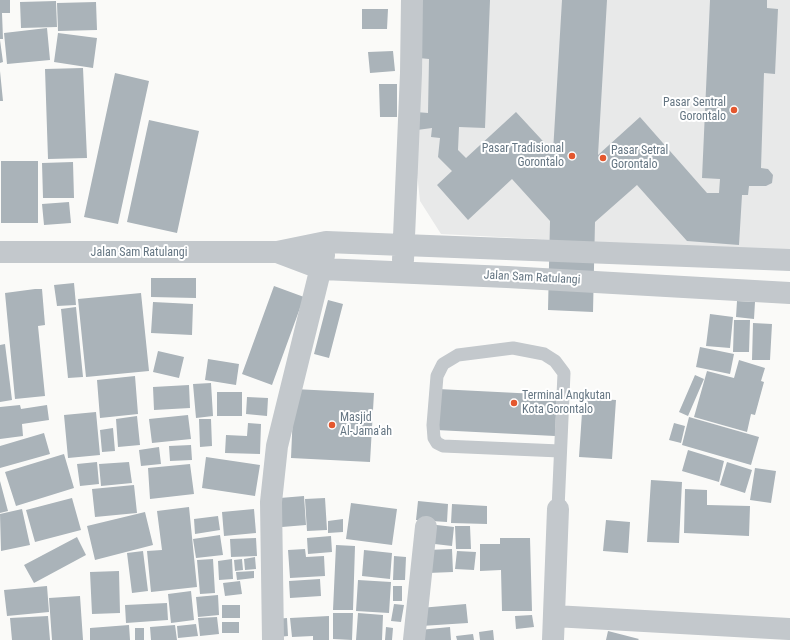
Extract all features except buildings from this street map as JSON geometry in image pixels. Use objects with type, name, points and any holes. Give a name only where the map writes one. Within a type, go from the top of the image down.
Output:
[{"type":"street","points":[[403,273],[411,73],[412,0]]},
{"type":"street","points":[[274,640],[271,502],[278,446],[322,269],[326,242]]},
{"type":"street","name":"Jalan Sam Ratulangi","points":[[0,252],[278,252],[326,242],[790,260]]},
{"type":"street","name":"Jalan Sam Ratulangi","points":[[278,252],[322,269],[507,277],[790,293]]},
{"type":"street","points":[[553,640],[558,509]]},
{"type":"street","points":[[414,640],[426,527]]},
{"type":"street","points":[[554,616],[789,629]]},
{"type":"lane","points":[[558,509],[564,373],[556,361],[544,354],[513,348],[458,355],[443,364],[437,376],[432,425],[434,438],[438,443],[443,446],[560,451]]},
{"type":"shaded area","name":"Pasar Setral Gorontalo","points":[[426,0],[790,0],[790,252],[441,234],[420,201],[411,116]]},
{"type":"place","name":"Pasar Sentral Gorontalo","points":[[734,110]]},
{"type":"place","name":"Pasar Tradisional Gorontalo","points":[[572,156]]},
{"type":"place","name":"Pasar Setral Gorontalo","points":[[603,158]]},
{"type":"place","name":"Terminal Angkutan Kota Gorontalo","points":[[514,403]]},
{"type":"place","name":"Masjid Al-Jama'ah","points":[[332,425]]}]
